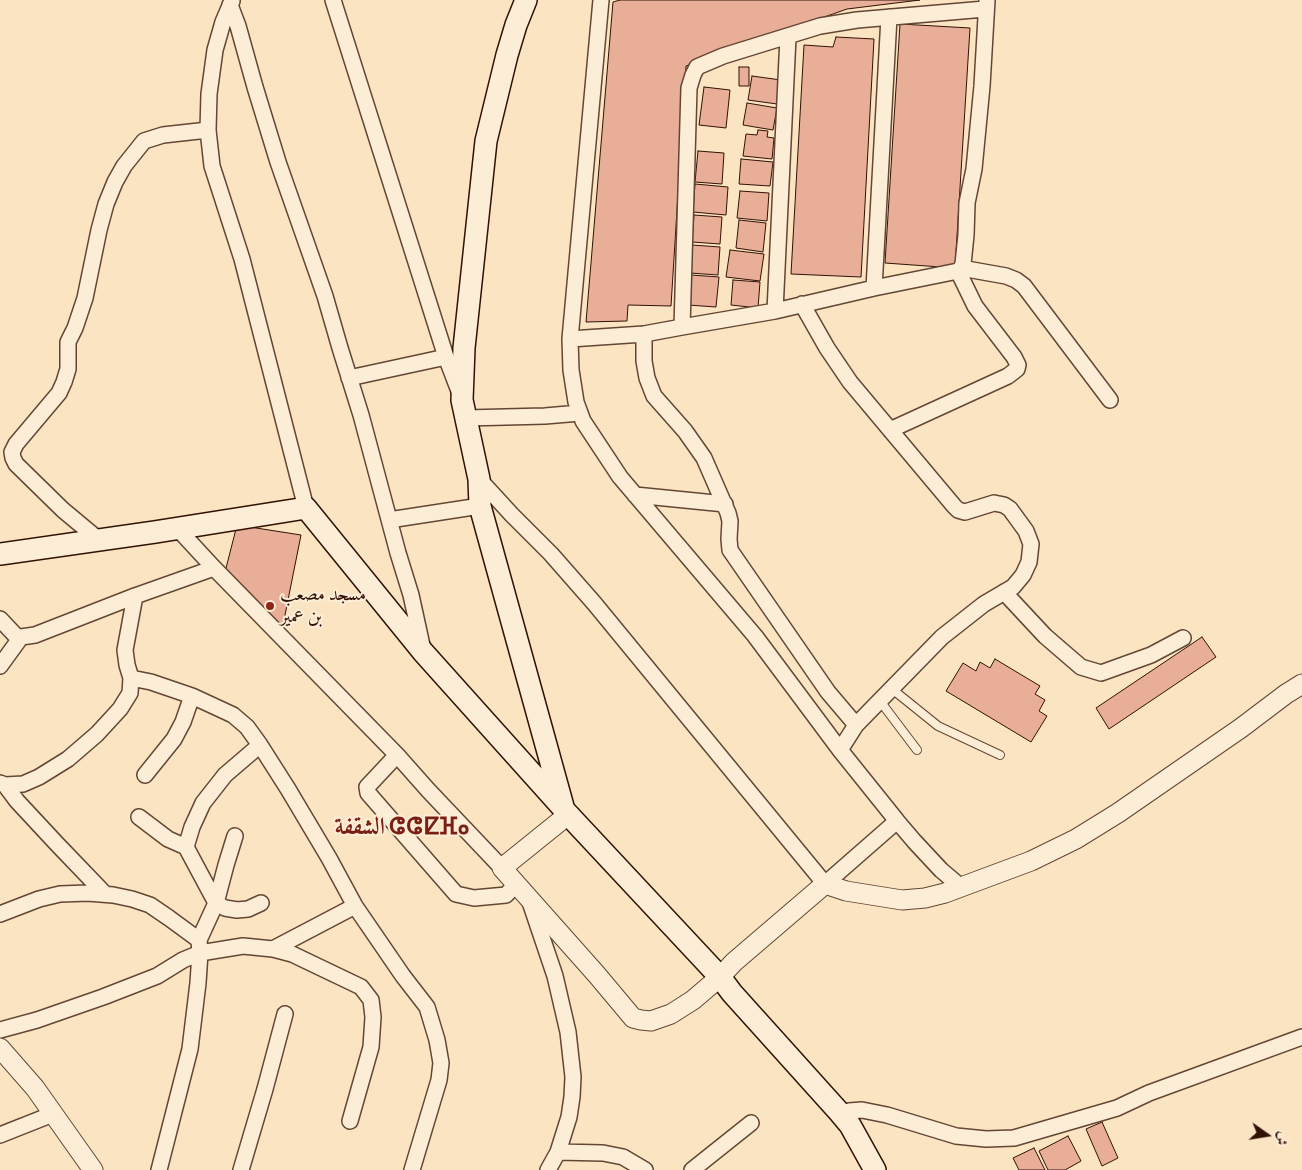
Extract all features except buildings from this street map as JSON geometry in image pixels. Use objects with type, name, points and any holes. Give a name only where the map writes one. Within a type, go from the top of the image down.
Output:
[{"type":"main road","points":[[526,0],[507,55],[486,142],[464,348],[464,409],[479,479],[480,506],[567,812]]},
{"type":"main road","points":[[0,554],[306,508],[423,652],[567,812],[720,977],[732,993],[840,1113],[850,1125],[874,1170]]},
{"type":"street","points":[[333,0],[464,409],[545,416],[580,412]]},
{"type":"street","points":[[601,0],[570,339],[571,370],[576,402],[583,421],[620,477],[755,636],[840,750],[897,821],[941,870],[961,887]]},
{"type":"street","points":[[231,2],[215,50],[208,130],[212,166],[242,259],[306,508]]},
{"type":"street","points":[[231,2],[278,162],[325,296],[361,415],[411,595],[423,652]]},
{"type":"street","points":[[682,327],[689,88],[697,67],[723,56],[820,26],[986,4],[982,86],[974,169],[967,202],[964,258],[959,270],[975,306],[1018,365],[1017,369],[1008,376],[890,430]]},
{"type":"street","points":[[874,288],[889,17]]},
{"type":"street","points":[[775,310],[788,37]]},
{"type":"street","points":[[99,540],[64,510],[16,464],[12,452],[16,444],[58,393],[64,382],[68,368],[68,342],[85,298],[106,204],[124,166],[144,141],[163,135],[208,130]]},
{"type":"street","points":[[570,339],[644,334],[775,310],[959,270],[1006,276],[1024,286],[1110,400]]},
{"type":"street","points":[[802,304],[827,348],[850,382],[958,510],[965,512],[994,503],[1004,505],[1010,509],[1026,531],[1032,544],[1030,562],[1014,587],[984,604],[942,638],[856,725],[840,750]]},
{"type":"street","points":[[644,334],[644,361],[647,378],[654,396],[685,431],[700,452],[728,513],[730,521],[730,550],[828,692],[856,725]]},
{"type":"street","points":[[349,378],[446,356]]},
{"type":"street","points":[[479,479],[551,554],[594,603],[825,884],[846,891],[902,900],[925,898],[945,893],[1031,862],[1076,839],[1118,813],[1302,684]]},
{"type":"street","points":[[635,494],[724,504]]},
{"type":"street","points":[[389,520],[480,506]]},
{"type":"street","points":[[177,528],[397,755],[529,898],[633,1018],[651,1021],[671,1014],[693,1000],[734,962],[897,821]]},
{"type":"street","points":[[0,618],[16,636],[35,635],[214,568]]},
{"type":"street","points":[[1004,592],[1045,636],[1081,668],[1101,673],[1151,655],[1183,638]]},
{"type":"street","points":[[2,784],[23,784],[39,777],[68,759],[120,709],[130,693],[131,678],[125,650],[135,596]]},
{"type":"street","points":[[0,666],[21,637]]},
{"type":"street","points":[[131,678],[151,682],[192,696],[232,714],[247,727],[288,788],[355,906],[403,976],[427,1007],[437,1040],[441,1063],[439,1080],[412,1170]]},
{"type":"street","points":[[145,775],[174,739],[183,722],[192,696]]},
{"type":"street","points":[[186,846],[203,803],[226,775],[260,744]]},
{"type":"street","points":[[397,755],[367,787],[368,793],[456,894],[474,898],[506,895],[516,884]]},
{"type":"street","points":[[2,784],[105,894]]},
{"type":"street","points":[[502,868],[567,812]]},
{"type":"street","points":[[139,817],[168,839],[186,846],[216,903],[225,908],[237,910],[248,909],[261,903]]},
{"type":"street","points":[[159,1170],[190,1048],[198,983],[199,947],[216,903],[235,836]]},
{"type":"street","points":[[0,914],[39,899],[60,894],[105,894],[132,899],[150,905],[170,918],[199,947]]},
{"type":"street","points":[[529,898],[555,976],[568,1032],[573,1077],[569,1116],[558,1152],[548,1170]]},
{"type":"street","points":[[273,949],[355,906]]},
{"type":"street","points":[[0,1030],[37,1020],[157,976],[183,960],[199,947],[243,946],[273,949],[292,954],[361,987],[371,1000],[373,1016],[371,1047],[350,1121]]},
{"type":"street","points":[[241,1170],[285,1014]]},
{"type":"street","points":[[840,1113],[862,1110],[956,1136],[1014,1138],[1117,1108],[1149,1092],[1302,1037]]},
{"type":"street","points":[[0,1048],[35,1088],[93,1170]]},
{"type":"street","points":[[0,1135],[53,1114]]},
{"type":"street","points":[[692,1170],[751,1123]]},
{"type":"street","points":[[558,1152],[603,1153],[623,1157],[645,1170]]},
{"type":"lane","points":[[892,689],[938,726],[1000,755]]},
{"type":"lane","points":[[880,701],[917,750]]},
{"type":"place","name":"مسجد مصعب بن عمير","points":[[270,606]]},
{"type":"district","name":"الشقفة ⵛⵛⵇⴼⴰ","points":[[402,828]]}]
